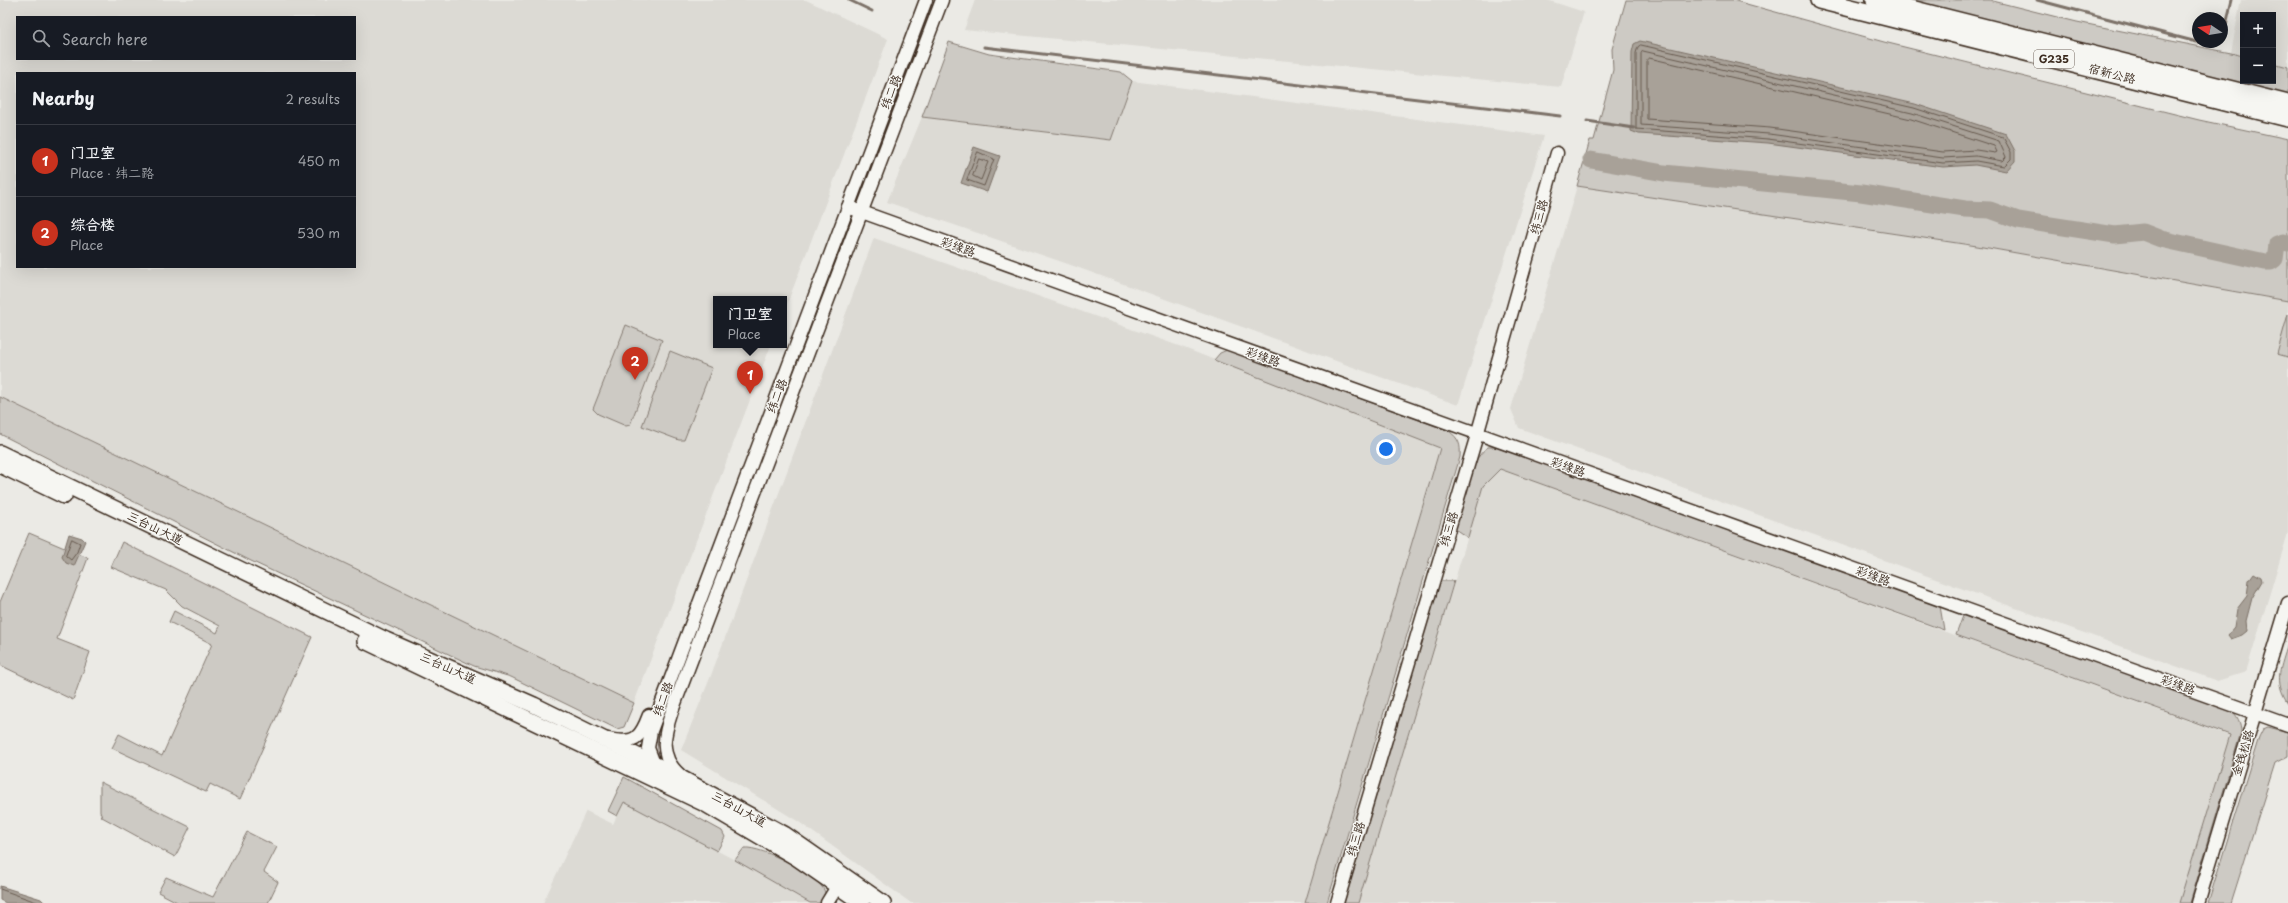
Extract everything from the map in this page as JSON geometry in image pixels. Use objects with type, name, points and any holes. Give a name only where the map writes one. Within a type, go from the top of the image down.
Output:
[{"type":"highway","name":"宿新公路","points":[[1819,0],[2288,118]]},
{"type":"highway","name":"宿新公路","points":[[1875,0],[2288,104]]},
{"type":"main road","name":"三台山大道","points":[[0,452],[386,640],[534,705],[654,763],[784,834],[883,903]]},
{"type":"main road","name":"三台山大道","points":[[0,465],[672,788],[725,816],[797,858],[862,903]]},
{"type":"street","name":"纬二路","points":[[672,788],[662,778],[648,748],[651,731],[926,0]]},
{"type":"street","name":"纬二路","points":[[687,781],[671,767],[663,747],[665,730],[942,0]]},
{"type":"street","name":"纬三路","points":[[1337,903],[1477,434],[1557,153]]},
{"type":"street","name":"彩缘路","points":[[848,207],[2288,725]]},
{"type":"street","name":"金钱松路","points":[[2198,903],[2288,603]]},
{"type":"street","points":[[602,738],[631,741],[640,735],[674,650],[693,620]]},
{"type":"street","points":[[827,903],[838,885]]},
{"type":"shaded area","points":[[0,0],[806,0],[888,39],[787,304],[787,296],[713,296],[713,348],[770,348],[634,703],[0,397]]},
{"type":"shaded area","points":[[975,0],[1547,0],[1584,12],[1561,87],[964,30]]},
{"type":"shaded area","points":[[1626,0],[1732,0],[1884,42],[2199,120],[2288,139],[2288,301],[1977,246],[1577,186],[1590,140],[1594,140],[1613,70],[1612,49]]},
{"type":"shaded area","points":[[1898,0],[1989,0],[2077,22],[2192,45],[2192,48],[2206,48],[2231,53],[2240,55],[2240,84],[2276,84],[2276,64],[2288,67],[2288,96]]},
{"type":"shaded area","points":[[2241,0],[2288,0],[2288,67],[2276,64],[2276,12],[2240,12],[2240,55],[2231,53]]},
{"type":"shaded area","points":[[949,42],[989,54],[1121,72],[1132,81],[1111,140],[922,117]]},
{"type":"shaded area","points":[[1132,81],[1544,136],[1458,405],[1068,264],[887,202],[922,117],[1110,140]]},
{"type":"shaded area","points":[[1577,186],[1977,246],[2288,301],[2288,533],[2246,672],[2217,681],[1519,428],[1511,409]]},
{"type":"shaded area","points":[[874,238],[1179,346],[1440,448],[1305,903],[911,903],[799,822],[681,750],[710,678]]},
{"type":"shaded area","points":[[2288,314],[2288,357],[2277,354]]},
{"type":"shaded area","points":[[626,325],[662,340],[630,425],[626,426],[598,414],[593,409]]},
{"type":"shaded area","points":[[1227,350],[1449,431],[1457,439],[1460,445],[1460,457],[1327,903],[1305,903],[1440,448],[1214,360],[1220,353]]},
{"type":"shaded area","points":[[670,351],[712,368],[684,440],[679,440],[642,426]]},
{"type":"shaded area","points":[[0,397],[634,703],[624,727],[617,729],[511,677],[474,666],[251,561],[0,434]]},
{"type":"shaded area","points":[[1488,447],[1496,447],[1940,606],[1944,630],[1500,469],[1483,486],[1468,538],[1455,529],[1463,496],[1475,462],[1481,453]]},
{"type":"shaded area","points":[[1500,469],[2230,736],[2179,903],[1358,903],[1483,486]]},
{"type":"shaded area","points":[[29,533],[88,558],[57,639],[90,652],[73,700],[0,665],[0,602]]},
{"type":"shaded area","points":[[122,542],[312,637],[240,799],[210,784],[206,792],[112,748],[119,734],[162,756],[212,644],[169,622],[174,611],[217,633],[220,626],[182,606],[166,590],[111,567]]},
{"type":"shaded area","points":[[1440,581],[1454,581],[1358,903],[1344,903]]},
{"type":"shaded area","points":[[1964,613],[2231,709],[2237,717],[2241,732],[2190,903],[2179,903],[2230,735],[1956,635]]},
{"type":"shaded area","points":[[2288,644],[2288,703],[2281,688],[2280,674]]},
{"type":"shaded area","points":[[2268,727],[2288,732],[2288,756],[2275,763],[2231,903],[2208,903],[2259,737],[2263,729]]},
{"type":"shaded area","points":[[624,777],[722,831],[725,837],[717,851],[624,802],[617,816],[608,811]]},
{"type":"shaded area","points":[[100,782],[190,827],[175,857],[102,817],[100,812]]},
{"type":"shaded area","points":[[624,802],[735,860],[810,903],[543,903],[586,811],[613,824]]},
{"type":"shaded area","points":[[247,832],[277,847],[264,872],[278,882],[268,903],[179,903],[158,892],[166,877],[213,897]]},
{"type":"shaded area","points":[[744,848],[763,852],[776,857],[801,870],[821,885],[825,892],[821,903],[810,903],[735,860]]},
{"type":"water","points":[[1640,41],[1915,104],[2006,134],[2015,151],[2015,161],[2006,171],[1975,165],[1943,167],[1768,143],[1639,134],[1631,131],[1632,52],[1634,44]]},
{"type":"water","points":[[974,147],[1000,156],[987,192],[961,183]]},
{"type":"water","points":[[69,534],[82,538],[85,541],[74,566],[66,563],[62,557]]},
{"type":"water","points":[[2254,573],[2261,577],[2262,581],[2252,598],[2246,621],[2247,631],[2242,635],[2231,639],[2228,635],[2234,628],[2237,609],[2247,596],[2249,580]]},
{"type":"water","points":[[0,886],[41,899],[45,903],[6,903],[0,900]]},
{"type":"waterway","points":[[849,0],[872,11]]},
{"type":"waterway","points":[[2037,0],[2192,41]]},
{"type":"waterway","points":[[2228,16],[2232,0]]},
{"type":"waterway","points":[[984,47],[1560,116]]},
{"type":"waterway","points":[[1587,121],[1634,128]]},
{"type":"waterway","points":[[1591,160],[1664,173],[1861,193],[1965,209],[1990,210],[2018,220],[2115,235],[2143,232],[2161,239],[2265,262],[2271,262],[2275,259],[2277,244],[2283,242],[2288,243]]},
{"type":"place","name":"综合楼","points":[[635,380]]},
{"type":"place","name":"门卫室","points":[[750,394]]}]
